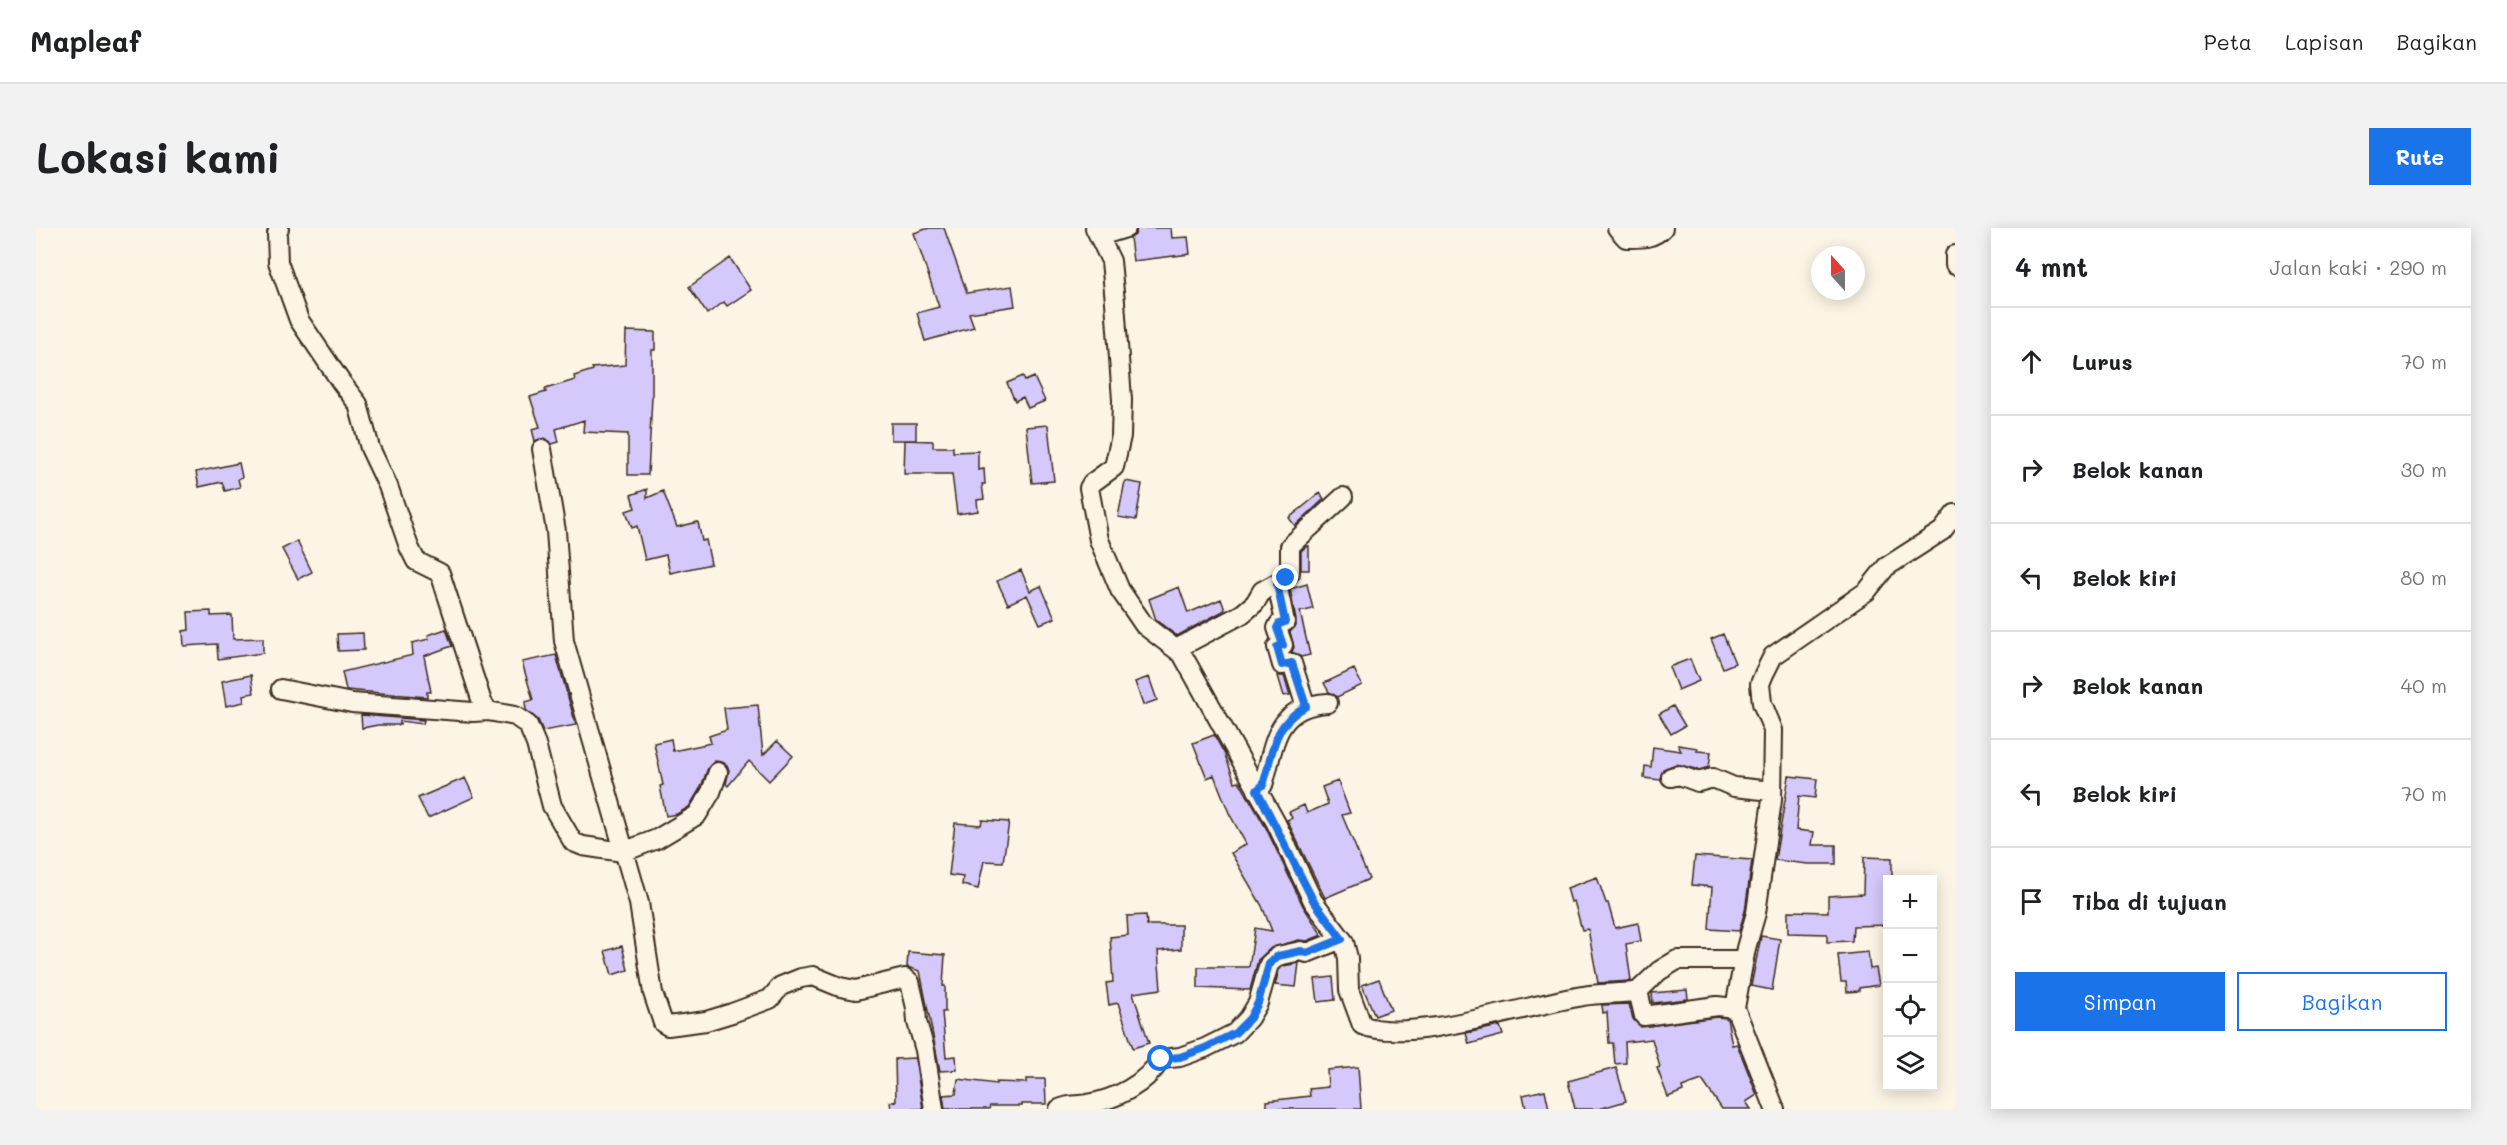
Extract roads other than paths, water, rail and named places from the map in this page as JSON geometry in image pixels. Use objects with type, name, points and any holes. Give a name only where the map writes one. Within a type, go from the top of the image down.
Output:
[{"type":"street","points":[[279,228],[277,234],[278,262],[298,320],[340,382],[358,404],[370,448],[388,486],[409,547],[416,561],[440,573],[482,702],[488,711]]},
{"type":"street","points":[[1126,228],[1097,232],[1111,261],[1122,400],[1121,436],[1114,467],[1092,483],[1089,488],[1091,509],[1099,540],[1120,590],[1144,625],[1163,642],[1182,654],[1257,790],[1313,900],[1342,939],[1346,947],[1351,1000],[1362,1025],[1368,1028],[1419,1029],[1585,995],[1636,993],[1659,970],[1677,960],[1744,960]]},
{"type":"street","points":[[1617,228],[1626,238],[1645,238],[1658,233],[1663,228]]},
{"type":"street","points":[[1955,255],[1955,265]]},
{"type":"street","points":[[542,449],[556,531],[564,641],[639,903],[653,993],[663,1023],[668,1026],[697,1023],[732,1013],[771,999],[781,986],[801,978],[813,976],[840,987],[856,990],[905,978],[910,982],[916,1008],[916,1022],[925,1050],[934,1109]]},
{"type":"street","points":[[1176,649],[1242,614],[1255,603],[1262,591],[1277,584],[1290,573],[1290,546],[1343,496]]},
{"type":"street","points":[[1775,1109],[1736,1008],[1744,960],[1756,913],[1772,791],[1773,730],[1762,703],[1760,684],[1773,656],[1867,591],[1886,567],[1942,531],[1955,514]]},
{"type":"street","points":[[1277,584],[1285,622],[1279,624],[1277,628],[1283,645],[1277,647],[1282,665],[1292,663],[1306,706]]},
{"type":"street","points":[[281,689],[352,703],[473,712],[488,711],[515,716],[528,725],[536,744],[547,794],[573,842],[583,846],[623,852],[657,838],[697,815],[711,792],[718,772]]},
{"type":"street","points":[[1257,790],[1263,785],[1276,734],[1294,713],[1306,706],[1328,704]]},
{"type":"street","points":[[1671,777],[1679,775],[1698,782],[1713,778],[1734,786],[1772,791]]},
{"type":"street","points":[[1059,1109],[1069,1105],[1097,1102],[1125,1092],[1153,1073],[1161,1059],[1180,1057],[1235,1033],[1250,1018],[1258,1003],[1269,964],[1278,956],[1301,951],[1307,953],[1342,939]]},
{"type":"street","points":[[1636,993],[1644,1016],[1717,1006],[1736,1008]]}]
